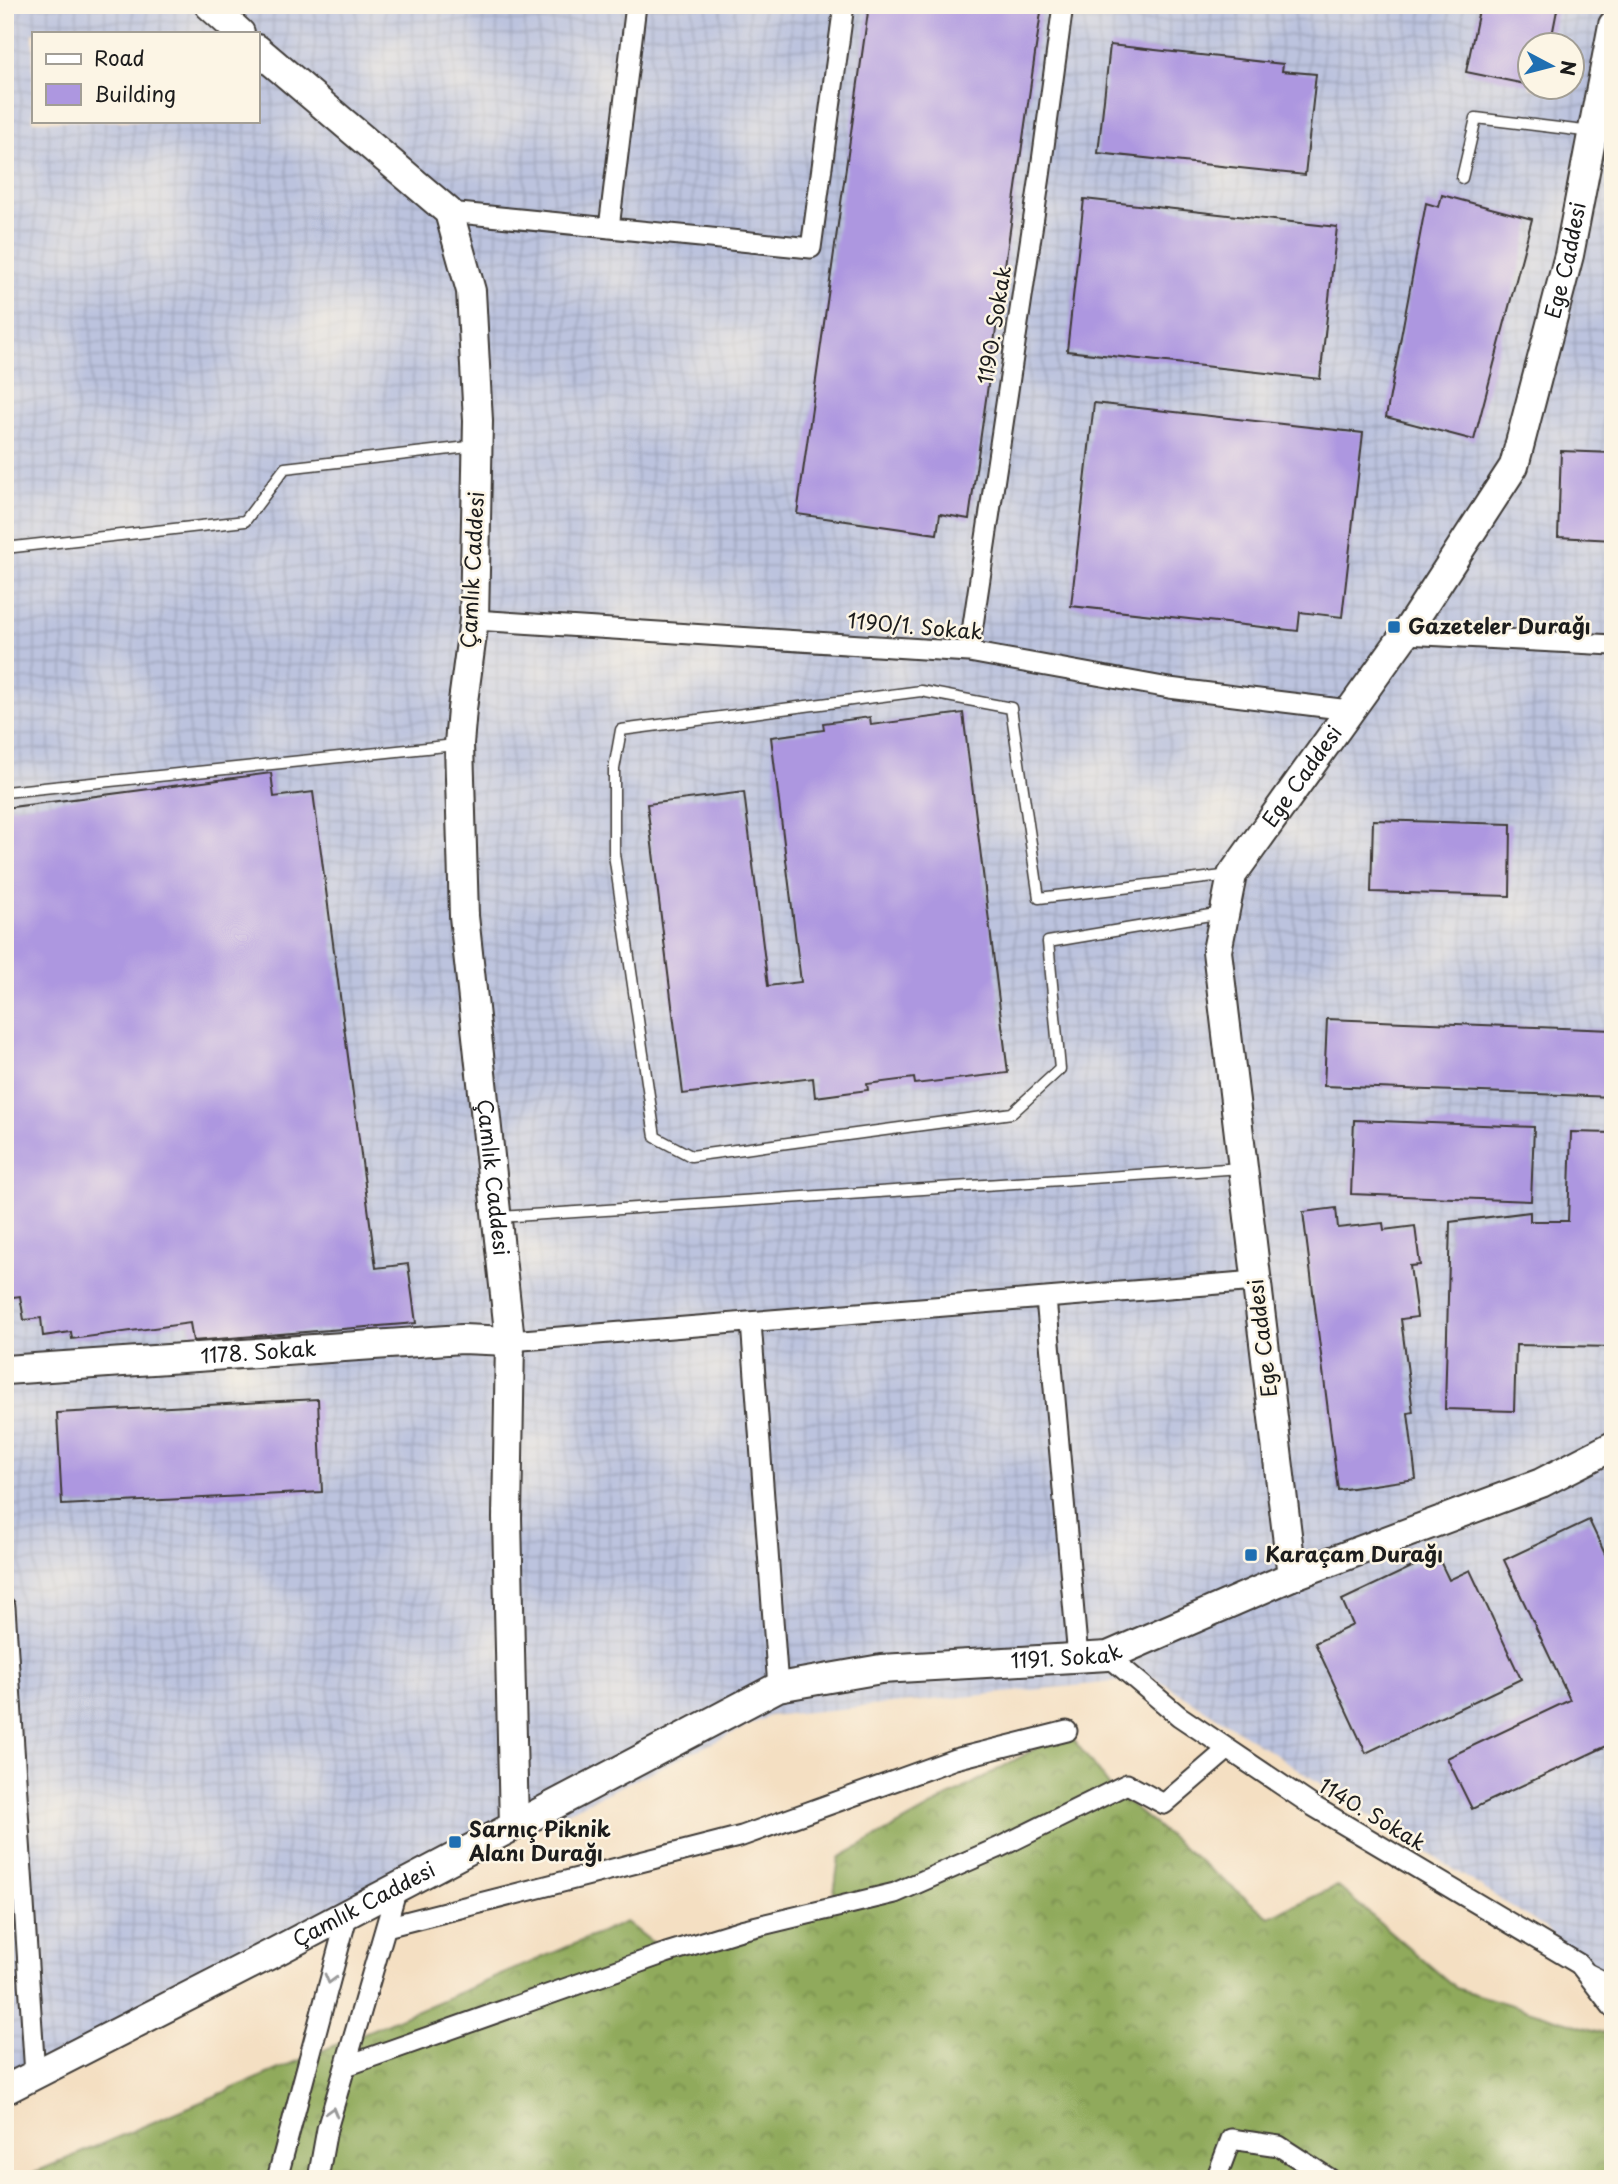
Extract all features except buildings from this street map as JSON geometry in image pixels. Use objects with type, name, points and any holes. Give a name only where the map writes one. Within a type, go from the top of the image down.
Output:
[{"type":"street","points":[[209,5],[239,32]]},
{"type":"street","points":[[608,228],[636,5]]},
{"type":"street","points":[[259,51],[449,212],[811,248],[844,5]]},
{"type":"street","name":"1190. Sokak","points":[[969,652],[1063,5]]},
{"type":"street","name":"Ege Caddesi","points":[[1292,1576],[1217,951],[1232,875],[1405,634],[1514,467],[1569,255],[1613,25]]},
{"type":"street","name":"Çamlık Caddesi","points":[[5,2090],[514,1826],[507,1518],[510,1341],[464,916],[459,744],[474,620],[478,421],[471,291],[449,212]]},
{"type":"street","name":"1190/1. Sokak","points":[[474,620],[969,652],[1169,688],[1349,710]]},
{"type":"street","points":[[1405,634],[1613,645]]},
{"type":"street","points":[[510,1341],[1256,1281]]},
{"type":"street","points":[[1046,1298],[1078,1658]]},
{"type":"street","points":[[751,1322],[778,1687]]},
{"type":"street","name":"1178. Sokak","points":[[5,1370],[462,1339],[510,1341]]},
{"type":"street","name":"1191. Sokak","points":[[514,1826],[778,1687],[881,1669],[1108,1656],[1292,1576],[1541,1483],[1613,1446]]},
{"type":"street","points":[[5,1608],[35,2075]]},
{"type":"street","name":"1140. Sokak","points":[[1108,1656],[1179,1716],[1313,1806],[1579,1964],[1613,2008]]},
{"type":"street","points":[[386,1927],[742,1836],[955,1759],[1067,1731]]},
{"type":"street","points":[[345,2066],[678,1949],[741,1930],[895,1893],[1000,1847],[1127,1784],[1164,1804],[1228,1749]]},
{"type":"street","points":[[318,2179],[327,2129],[397,1888]]},
{"type":"street","points":[[277,2179],[348,1913]]},
{"type":"street","points":[[1216,2179],[1231,2139],[1279,2146],[1330,2179]]},
{"type":"lane","points":[[1462,178],[1476,118],[1592,132]]},
{"type":"lane","points":[[5,548],[245,521],[285,468],[477,446]]},
{"type":"lane","points":[[1226,912],[1048,942],[1060,1069],[1012,1113],[691,1156],[655,1137],[614,854],[614,769],[621,730],[921,691],[1011,708],[1040,898],[1232,875]]},
{"type":"lane","points":[[5,792],[459,744]]},
{"type":"lane","points":[[497,1217],[1243,1168]]},
{"type":"lane","points":[[1579,1964],[1613,1981]]},
{"type":"shaded area","points":[[5,5],[1613,5],[1613,1994],[1545,1928],[1156,1678],[769,1716],[5,2079]]},
{"type":"green space","points":[[1067,1731],[1113,1791],[1269,1917],[1337,1886],[1456,1988],[1613,2036],[1613,2179],[19,2179],[626,1922],[666,1953],[832,1908],[839,1858]]},
{"type":"place","name":"Gazeteler Durağı","points":[[1394,627]]},
{"type":"place","name":"Karaçam Durağı","points":[[1251,1555]]},
{"type":"place","name":"Sarnıç Piknik Alanı Durağı","points":[[455,1842]]}]
